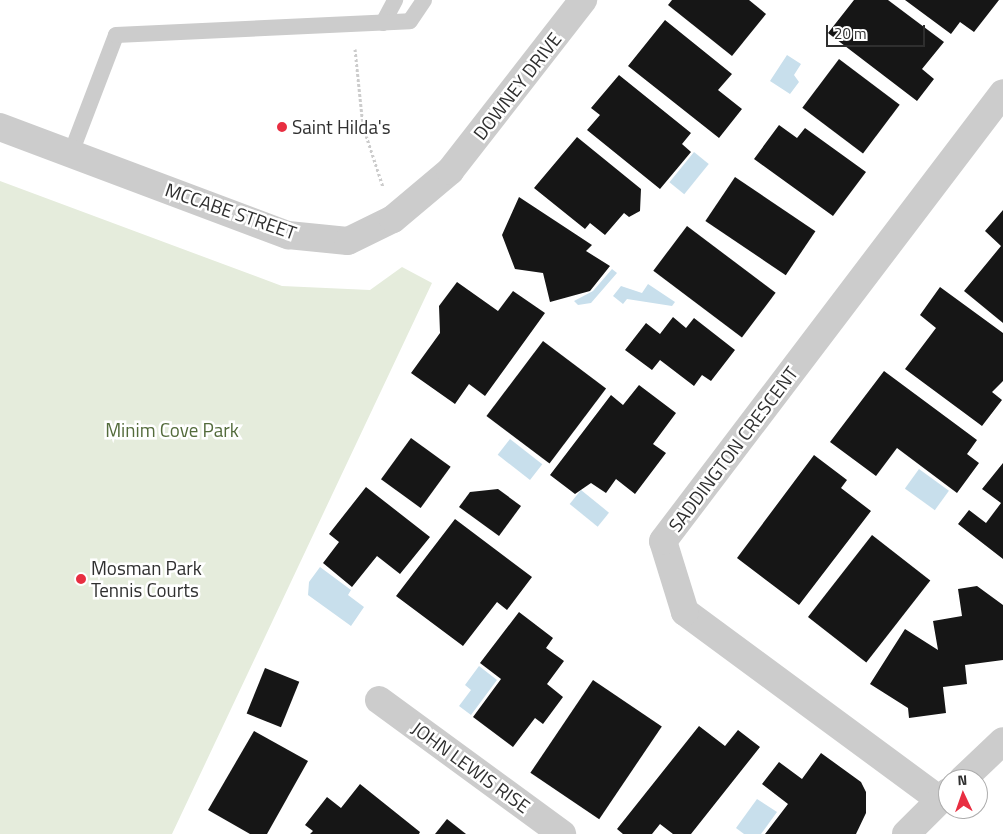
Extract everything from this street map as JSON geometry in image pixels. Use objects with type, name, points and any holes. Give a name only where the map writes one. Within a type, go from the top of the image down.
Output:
[{"type":"street","name":"DOWNEY DRIVE","points":[[450,171],[584,0]]},
{"type":"street","name":"SADDINGTON CRESCENT","points":[[938,792],[685,612],[663,541],[1003,93]]},
{"type":"street","name":"MCCABE STREET","points":[[0,127],[288,234],[348,241],[393,219],[450,171]]},
{"type":"street","name":"JOHN LEWIS RISE","points":[[379,700],[562,834]]},
{"type":"street","points":[[973,769],[1003,742]]},
{"type":"street","points":[[906,834],[938,802]]},
{"type":"lane","points":[[383,23],[395,0]]},
{"type":"lane","points":[[71,153],[116,35],[410,21],[424,0]]},
{"type":"path","points":[[353,24],[363,126],[393,219]]},
{"type":"green space","name":"Minim Cove Park","points":[[0,181],[282,286],[370,290],[402,267],[432,283],[172,834],[0,834]]},
{"type":"water","points":[[787,55],[801,64],[794,75],[799,82],[790,94],[770,81]]},
{"type":"water","points":[[694,152],[709,164],[684,194],[669,182]]},
{"type":"water","points":[[612,269],[617,273],[591,303],[578,305],[574,301],[593,291]]},
{"type":"water","points":[[648,284],[675,302],[672,306],[627,299],[623,304],[613,296],[621,286],[642,293]]},
{"type":"water","points":[[510,439],[542,464],[530,480],[498,455]]},
{"type":"water","points":[[919,469],[949,491],[935,510],[905,488]]},
{"type":"water","points":[[581,490],[609,513],[598,527],[570,504]]},
{"type":"water","points":[[320,567],[351,590],[348,595],[364,607],[351,626],[308,595],[309,582]]},
{"type":"water","points":[[479,666],[497,680],[471,715],[459,706],[471,690],[465,685]]},
{"type":"water","points":[[757,799],[777,812],[761,834],[744,834],[736,828]]},
{"type":"building","points":[[672,0],[749,0],[766,14],[732,56],[668,5]]},
{"type":"building","points":[[854,0],[888,0],[944,42],[922,69],[934,79],[917,101],[828,33]]},
{"type":"building","points":[[905,0],[999,0],[974,32],[960,22],[951,34]]},
{"type":"building","points":[[665,20],[732,74],[718,90],[742,109],[719,138],[628,66]]},
{"type":"building","points":[[839,59],[900,105],[863,153],[802,108]]},
{"type":"building","points":[[619,75],[691,133],[682,144],[691,152],[660,189],[587,130],[600,115],[591,108]]},
{"type":"building","points":[[779,125],[797,138],[805,128],[866,172],[833,216],[754,159]]},
{"type":"building","points":[[577,137],[641,189],[640,211],[629,217],[624,213],[605,235],[590,223],[585,229],[534,188]]},
{"type":"building","points":[[735,177],[815,231],[786,275],[705,221]]},
{"type":"building","points":[[519,197],[592,245],[586,251],[610,266],[590,291],[550,302],[543,273],[515,269],[502,235]]},
{"type":"building","points":[[1003,210],[1003,323],[964,291],[1001,246],[985,231]]},
{"type":"building","points":[[687,226],[776,293],[742,338],[653,271]]},
{"type":"building","points":[[457,282],[498,311],[513,291],[545,313],[485,396],[469,384],[455,404],[411,373],[440,333],[439,306]]},
{"type":"building","points":[[940,287],[1003,333],[1003,381],[992,392],[1002,400],[982,426],[905,369],[936,328],[920,315]]},
{"type":"building","points":[[673,317],[686,328],[694,318],[735,350],[711,381],[702,375],[694,386],[660,360],[652,370],[625,350],[646,323],[660,334]]},
{"type":"building","points":[[543,341],[606,389],[550,464],[486,416]]},
{"type":"building","points":[[884,371],[977,440],[967,454],[979,463],[957,493],[897,448],[876,476],[830,442]]},
{"type":"building","points":[[639,385],[676,413],[653,444],[666,453],[635,494],[616,479],[606,493],[591,483],[575,494],[550,475],[611,395],[623,405]]},
{"type":"building","points":[[411,438],[451,467],[421,508],[381,479]]},
{"type":"building","points":[[814,455],[847,480],[841,488],[871,511],[799,605],[737,558]]},
{"type":"building","points":[[1003,463],[1003,559],[958,524],[969,510],[986,523],[1001,503],[982,489]]},
{"type":"building","points":[[366,487],[430,537],[400,574],[377,556],[352,587],[323,563],[339,542],[329,534]]},
{"type":"building","points":[[498,489],[521,506],[499,536],[459,507],[470,492]]},
{"type":"building","points":[[455,519],[532,577],[507,610],[497,602],[463,646],[396,596]]},
{"type":"building","points":[[872,535],[930,581],[866,663],[808,617]]},
{"type":"building","points":[[977,586],[1003,605],[1003,660],[965,665],[967,684],[943,687],[946,713],[909,718],[908,708],[870,684],[905,629],[938,650],[933,621],[962,616],[958,589]]},
{"type":"building","points":[[519,612],[553,638],[546,648],[564,661],[547,684],[563,697],[543,724],[535,718],[513,747],[473,717],[501,679],[480,663]]},
{"type":"building","points":[[265,668],[299,682],[281,727],[247,713]]},
{"type":"building","points":[[593,680],[662,726],[599,819],[530,773]]},
{"type":"building","points":[[699,726],[725,746],[738,730],[760,747],[691,834],[673,834],[660,824],[652,834],[623,834],[617,829]]},
{"type":"building","points":[[254,731],[308,761],[267,834],[250,834],[208,810]]},
{"type":"building","points":[[821,753],[861,782],[866,792],[866,813],[856,834],[765,834],[788,804],[762,784],[779,762],[802,779]]},
{"type":"building","points":[[360,784],[420,832],[419,834],[310,834],[313,831],[305,825],[327,797],[341,808]]},
{"type":"building","points":[[447,819],[466,834],[435,834]]},
{"type":"place","name":"Saint Hilda's","points":[[282,127]]},
{"type":"place","name":"Mosman Park Tennis Courts","points":[[81,579]]}]
